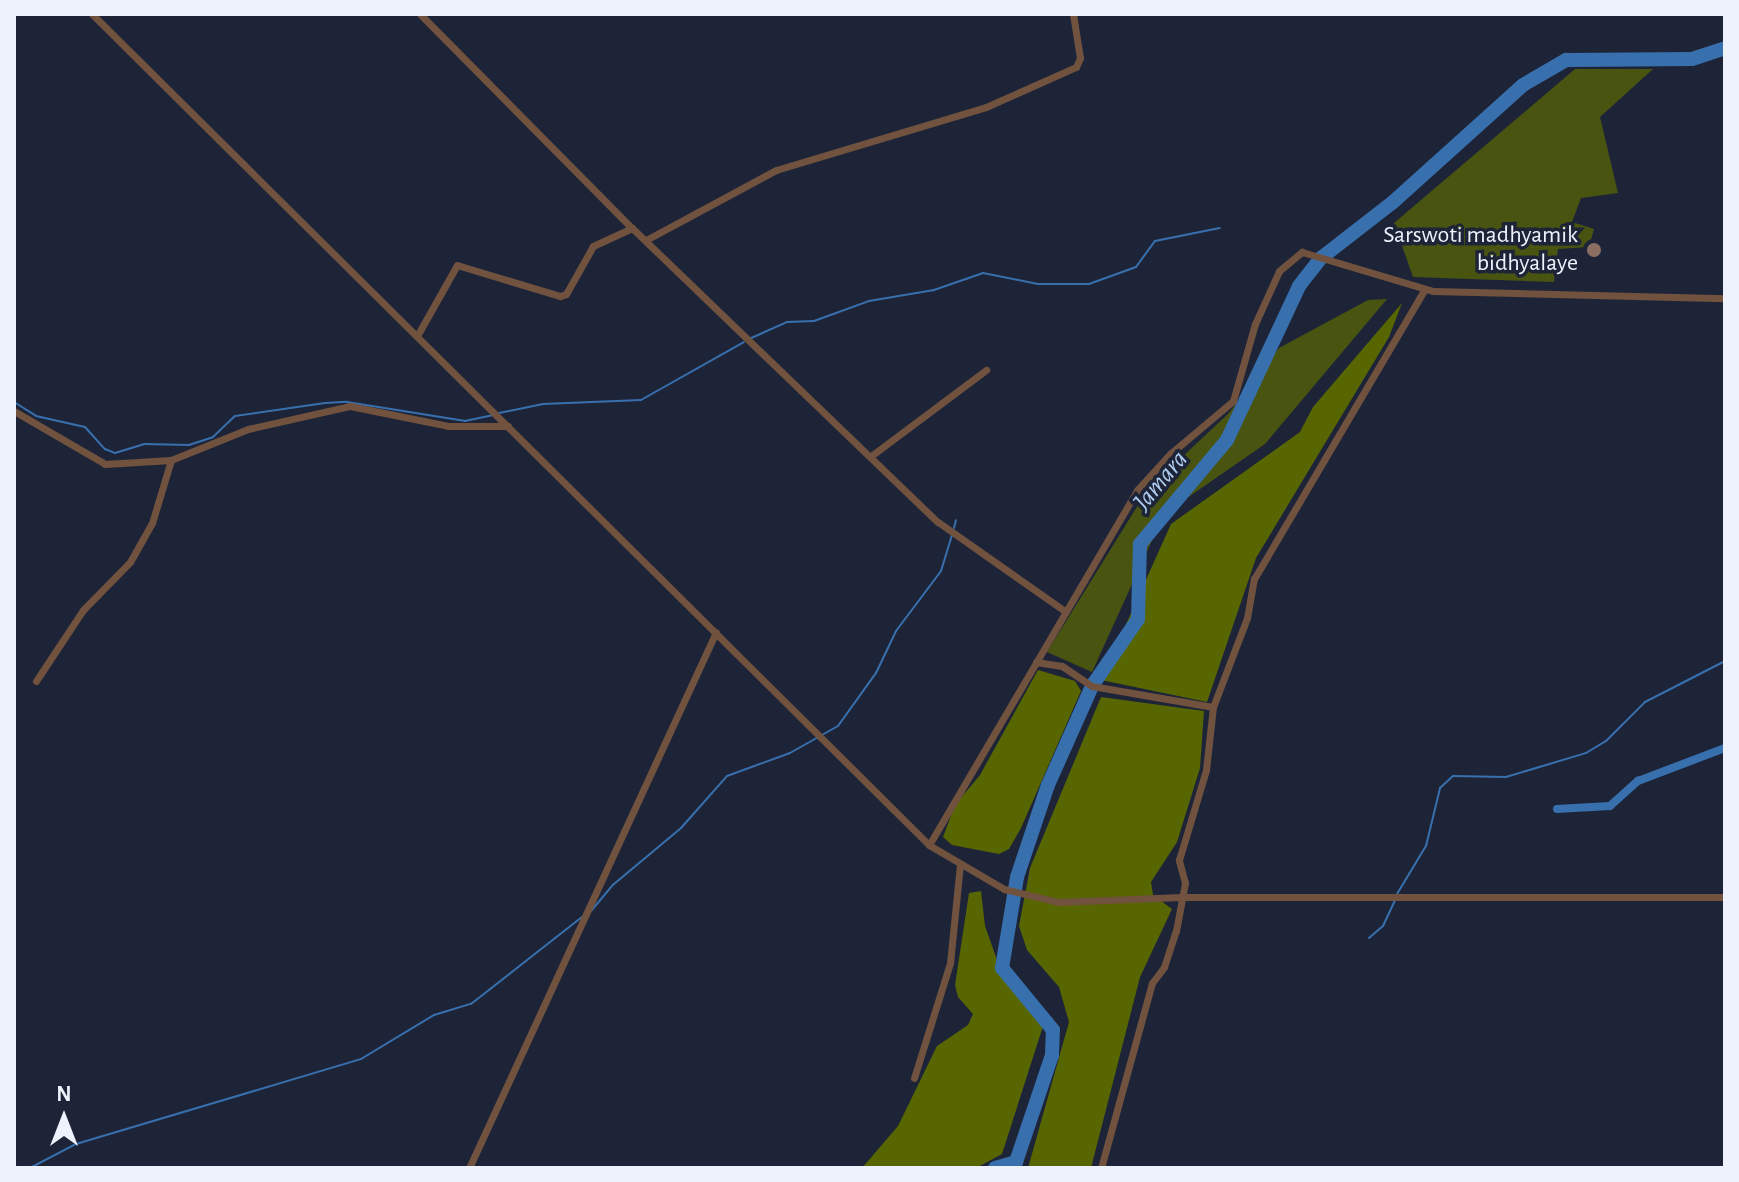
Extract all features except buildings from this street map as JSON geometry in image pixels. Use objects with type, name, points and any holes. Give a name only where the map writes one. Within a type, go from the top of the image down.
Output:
[{"type":"street","points":[[92,14],[929,845],[1004,889],[1058,902],[1182,897],[1725,897]]},
{"type":"street","points":[[420,14],[632,228],[938,522],[1066,612]]},
{"type":"street","points":[[646,240],[776,170],[986,107],[1076,67],[1080,58],[1073,14]]},
{"type":"street","points":[[417,336],[457,265],[560,296],[566,294],[593,246],[632,228]]},
{"type":"street","points":[[929,845],[1137,490],[1170,454],[1233,401],[1255,324],[1279,271],[1302,252],[1424,290],[1725,298]]},
{"type":"street","points":[[1101,1168],[1152,983],[1164,967],[1185,883],[1179,860],[1206,770],[1213,707],[1247,618],[1254,579],[1424,290]]},
{"type":"street","points":[[871,456],[986,370]]},
{"type":"street","points":[[14,411],[105,464],[171,460],[248,429],[350,406],[448,426],[508,426]]},
{"type":"street","points":[[36,681],[83,610],[130,562],[152,523],[171,460]]},
{"type":"street","points":[[469,1168],[716,632]]},
{"type":"street","points":[[1036,662],[1062,666],[1092,686],[1213,707]]},
{"type":"street","points":[[914,1078],[950,963],[960,864]]},
{"type":"green space","points":[[1575,69],[1653,69],[1600,117],[1618,193],[1581,198],[1572,222],[1594,229],[1589,247],[1558,249],[1554,282],[1413,277],[1394,223]]},
{"type":"green space","points":[[1387,299],[1265,444],[1164,514],[1092,672],[1047,652],[1148,489],[1228,414],[1279,348],[1368,300]]},
{"type":"green space","points":[[1402,303],[1389,337],[1256,558],[1207,702],[1101,680],[1171,524],[1300,432],[1313,407]]},
{"type":"green space","points":[[1038,670],[1075,681],[1081,691],[1021,828],[1009,849],[999,854],[952,845],[943,837],[955,805],[980,775]]},
{"type":"green space","points":[[1101,697],[1204,711],[1200,768],[1177,842],[1151,882],[1153,895],[1172,909],[1140,977],[1091,1168],[1028,1168],[1069,1022],[1059,987],[1027,950],[1019,926],[1030,868]]},
{"type":"green space","points":[[981,891],[985,926],[997,960],[1045,1020],[1002,1154],[976,1168],[862,1168],[898,1126],[937,1046],[968,1025],[973,1014],[958,997],[955,985],[969,893]]},
{"type":"waterway","name":"Jamara","points":[[995,1168],[1016,1162],[1052,1055],[1053,1030],[1002,968],[1017,877],[1048,785],[1092,686],[1138,619],[1140,544],[1227,440],[1299,286],[1321,258],[1392,203],[1523,85],[1566,60],[1692,59],[1725,48]]},
{"type":"waterway","points":[[749,339],[787,322],[814,321],[869,301],[934,290],[983,273],[1038,284],[1089,284],[1136,267],[1155,241],[1220,228]]},
{"type":"waterway","points":[[499,413],[543,404],[641,400],[744,342]]},
{"type":"waterway","points":[[14,402],[36,416],[85,427],[105,449],[115,453],[144,444],[189,445],[213,437],[235,416],[325,403],[347,402],[465,421],[493,415]]},
{"type":"waterway","points":[[954,528],[956,520]]},
{"type":"waterway","points":[[591,911],[614,884],[681,828],[727,776],[790,753],[838,726],[876,673],[896,631],[941,571],[952,534]]},
{"type":"waterway","points":[[1397,894],[1426,846],[1440,788],[1453,776],[1506,777],[1586,753],[1606,741],[1645,702],[1725,661]]},
{"type":"waterway","points":[[1557,809],[1610,806],[1638,781],[1725,748]]},
{"type":"waterway","points":[[1369,938],[1383,926],[1395,900]]},
{"type":"waterway","points":[[30,1168],[76,1144],[361,1059],[434,1015],[471,1004],[582,917]]},
{"type":"place","name":"Sarswoti madhyamik bidhyalaye","points":[[1594,250]]}]
